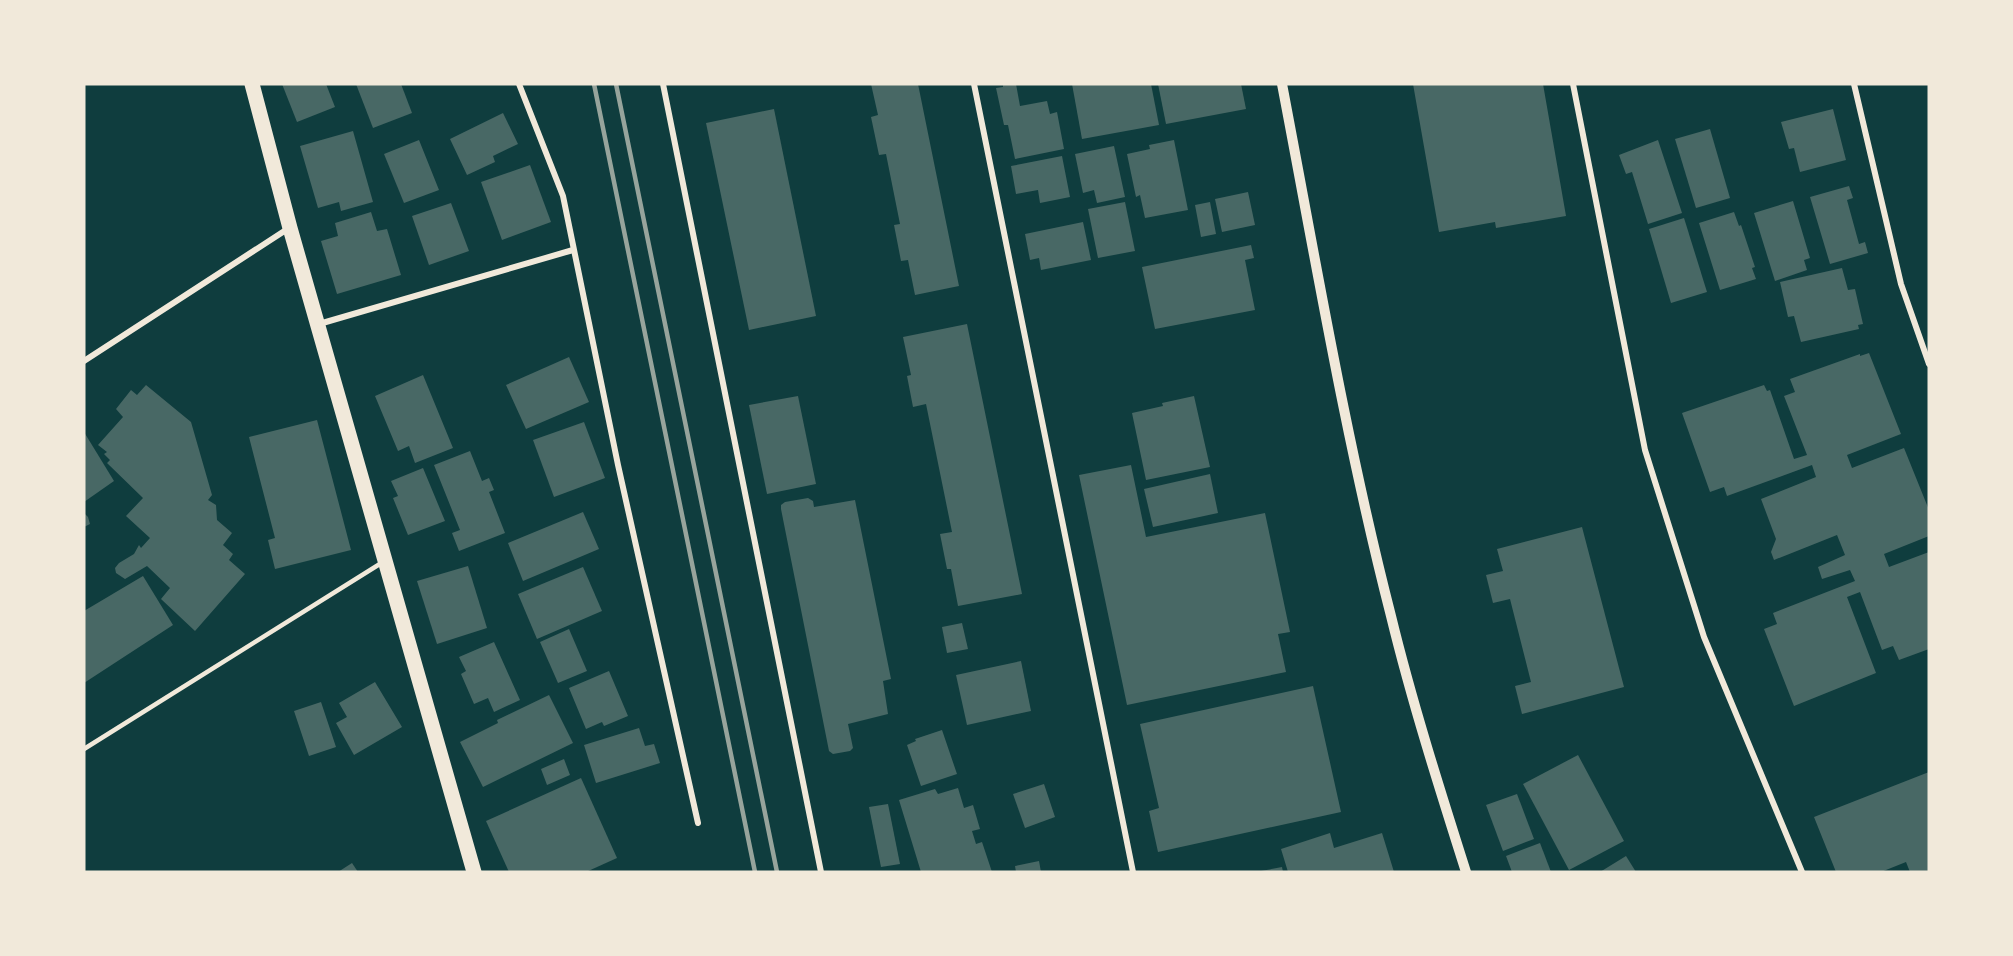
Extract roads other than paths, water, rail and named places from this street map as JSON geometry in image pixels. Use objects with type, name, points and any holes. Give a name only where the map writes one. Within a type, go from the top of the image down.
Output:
[{"type":"main road","points":[[252,84],[290,228],[474,872]]},
{"type":"street","points":[[519,84],[563,196],[698,823]]},
{"type":"street","points":[[663,84],[821,872]]},
{"type":"street","points":[[974,84],[1133,872]]},
{"type":"street","points":[[1282,84],[1348,427],[1391,616],[1466,872]]},
{"type":"street","points":[[1573,84],[1645,450],[1704,637],[1802,872]]},
{"type":"street","points":[[1854,84],[1901,284],[1929,364]]},
{"type":"street","points":[[84,361],[290,228]]},
{"type":"street","points":[[319,324],[573,250]]},
{"type":"lane","points":[[84,749],[385,560]]},
{"type":"railway","points":[[594,84],[755,872]]},
{"type":"railway","points":[[616,84],[777,872]]}]
